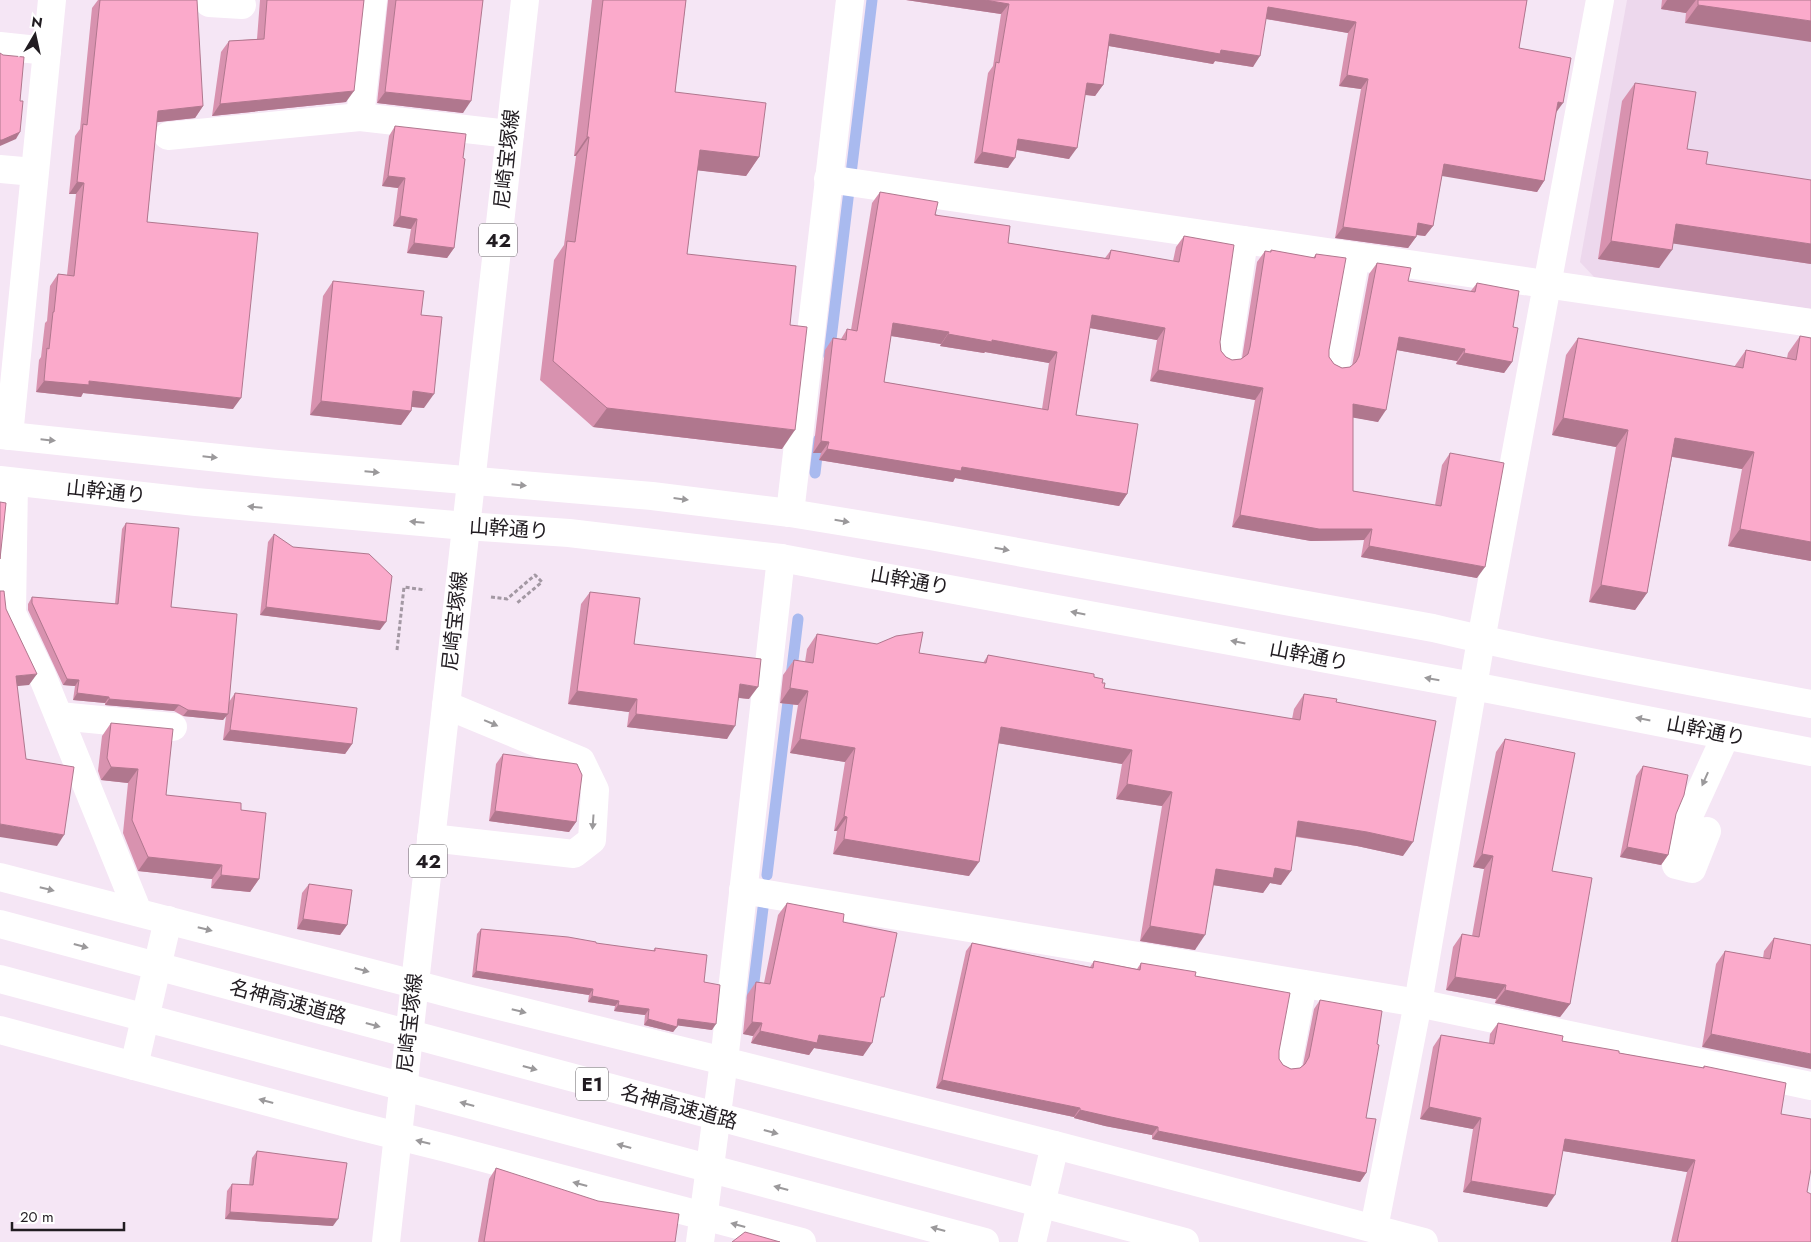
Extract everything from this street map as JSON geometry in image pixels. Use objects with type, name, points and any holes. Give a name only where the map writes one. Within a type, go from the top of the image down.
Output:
[{"type":"main road","points":[[52,0],[4,436],[277,464],[652,496],[790,513],[930,536],[1433,628],[1481,640],[1811,704]]},
{"type":"main road","points":[[209,0],[209,3],[242,5]]},
{"type":"main road","points":[[360,117],[373,0]]},
{"type":"main road","name":"尼崎宝塚線","points":[[386,1242],[525,0]]},
{"type":"main road","points":[[790,513],[844,181],[850,0]]},
{"type":"main road","points":[[1374,1228],[1418,1003],[1481,640],[1600,0]]},
{"type":"main road","points":[[0,46],[47,51]]},
{"type":"main road","points":[[168,136],[360,117],[510,134]]},
{"type":"main road","points":[[0,169],[34,172]]},
{"type":"main road","points":[[844,181],[1811,323]]},
{"type":"main road","points":[[1227,356],[1244,240]]},
{"type":"main road","points":[[1336,364],[1356,257]]},
{"type":"main road","points":[[7,481],[12,612],[10,632],[42,673],[138,912]]},
{"type":"main road","name":"山幹通り","points":[[7,481],[196,502],[466,526],[569,533],[781,558],[1473,686],[1811,752]]},
{"type":"main road","points":[[701,1229],[724,1061],[781,558]]},
{"type":"main road","points":[[431,838],[574,854],[592,840],[595,790],[581,761],[446,704]]},
{"type":"main road","points":[[59,716],[173,727]]},
{"type":"main road","points":[[1707,831],[1692,869],[1676,865],[1684,826],[1726,735]]},
{"type":"main road","points":[[0,877],[463,998],[724,1061],[1055,1145],[1424,1242]]},
{"type":"main road","points":[[743,890],[1418,1003],[1811,1086]]},
{"type":"main road","points":[[134,1066],[168,920]]},
{"type":"main road","name":"名神高速道路","points":[[0,924],[1185,1242]]},
{"type":"main road","points":[[0,979],[985,1242]]},
{"type":"main road","points":[[1288,1062],[1303,984]]},
{"type":"main road","points":[[0,1030],[354,1126],[398,1136],[701,1229],[802,1242]]},
{"type":"main road","points":[[1032,1242],[1055,1145]]},
{"type":"path","points":[[507,599],[535,575],[542,582],[517,603]]},
{"type":"path","points":[[397,650],[404,587]]},
{"type":"shaded area","points":[[1627,0],[1811,0],[1811,309],[1595,278],[1580,262]]},
{"type":"building","points":[[100,0],[197,0],[203,106],[158,111],[147,222],[258,233],[241,398],[89,381],[89,385],[44,381],[58,274],[74,276],[84,183],[77,182],[83,124],[87,125]]},
{"type":"building","points":[[267,0],[364,0],[354,91],[220,104],[229,41],[264,39]]},
{"type":"building","points":[[396,0],[483,0],[471,101],[385,92]]},
{"type":"building","points":[[603,0],[686,0],[675,92],[766,103],[759,157],[700,150],[687,254],[796,266],[790,325],[807,327],[795,430],[607,408],[553,361],[567,241],[575,242],[589,137],[587,137]]},
{"type":"building","points":[[985,0],[1527,0],[1519,48],[1571,58],[1563,103],[1558,102],[1544,181],[1444,164],[1433,226],[1418,223],[1416,237],[1343,227],[1368,79],[1347,75],[1356,22],[1268,7],[1260,56],[1221,50],[1220,54],[1110,34],[1103,85],[1087,83],[1077,148],[1018,139],[1015,158],[982,152],[996,62],[999,63],[1009,4]]},
{"type":"building","points":[[1698,0],[1811,0],[1811,21],[1698,5]]},
{"type":"building","points":[[0,53],[24,57],[20,101],[23,101],[20,132],[2,140],[0,140]]},
{"type":"building","points":[[1635,83],[1696,92],[1687,149],[1708,152],[1706,164],[1811,180],[1811,244],[1676,224],[1672,250],[1611,241]]},
{"type":"building","points":[[395,126],[466,134],[463,158],[465,159],[454,248],[414,243],[417,219],[400,216],[405,178],[388,176]]},
{"type":"building","points":[[880,192],[938,202],[935,215],[1010,226],[1008,243],[1109,259],[1111,250],[1179,262],[1184,236],[1234,245],[1220,342],[1221,351],[1232,360],[1241,359],[1248,354],[1265,251],[1271,252],[1271,250],[1315,258],[1316,254],[1346,258],[1329,350],[1329,357],[1334,364],[1342,368],[1350,367],[1359,356],[1377,263],[1411,268],[1408,281],[1475,292],[1477,283],[1519,291],[1513,327],[1518,328],[1512,362],[1464,353],[1465,349],[1399,337],[1386,410],[1353,404],[1353,491],[1441,506],[1450,453],[1504,463],[1485,567],[1369,546],[1372,529],[1319,529],[1240,515],[1263,388],[1158,370],[1165,328],[1092,315],[1076,415],[1138,424],[1127,494],[962,467],[961,471],[827,449],[829,442],[821,441],[833,338],[846,340],[847,329],[857,331]],"holes":[[[893,323],[949,332],[948,334],[1057,352],[1048,410],[884,382]]]},
{"type":"building","points":[[333,281],[424,291],[421,315],[442,317],[434,394],[413,391],[411,411],[321,401]]},
{"type":"building","points":[[1800,336],[1811,338],[1811,542],[1740,529],[1754,452],[1675,438],[1647,593],[1601,585],[1628,430],[1563,418],[1578,338],[1743,368],[1746,350],[1796,360]]},
{"type":"building","points":[[0,502],[6,503],[0,559]]},
{"type":"building","points":[[126,523],[179,528],[171,607],[237,614],[228,714],[188,710],[179,705],[109,699],[109,697],[77,693],[79,680],[67,679],[32,603],[32,597],[118,604]]},
{"type":"building","points":[[274,534],[293,547],[369,554],[392,576],[386,622],[266,607]]},
{"type":"building","points":[[0,591],[4,591],[6,609],[37,674],[16,676],[26,759],[74,767],[64,835],[0,824]]},
{"type":"building","points":[[590,592],[640,598],[634,644],[761,659],[758,687],[740,684],[735,726],[636,714],[637,699],[577,691]]},
{"type":"building","points":[[923,632],[919,653],[986,663],[988,655],[1094,674],[1094,677],[1103,679],[1102,683],[1105,683],[1104,688],[1300,720],[1304,694],[1337,699],[1336,702],[1436,721],[1413,842],[1367,832],[1298,821],[1291,871],[1275,868],[1273,878],[1216,869],[1205,935],[1150,926],[1172,792],[1127,784],[1132,750],[1001,727],[979,862],[844,839],[847,817],[844,816],[855,748],[800,739],[808,691],[790,688],[794,660],[813,663],[817,634],[877,644],[896,636]]},
{"type":"building","points":[[235,693],[357,708],[352,744],[230,730]]},
{"type":"building","points":[[111,723],[173,729],[166,795],[241,803],[241,810],[266,813],[259,879],[221,875],[222,865],[148,857],[132,820],[138,769],[111,767],[107,758]]},
{"type":"building","points":[[1505,739],[1575,753],[1552,871],[1592,878],[1570,1004],[1505,990],[1506,985],[1455,977],[1462,934],[1479,937],[1493,856],[1482,854]]},
{"type":"building","points":[[503,754],[577,764],[582,775],[576,822],[495,811]]},
{"type":"building","points":[[1643,766],[1688,775],[1684,795],[1676,814],[1668,855],[1627,847]]},
{"type":"building","points":[[309,884],[352,890],[347,925],[303,919]]},
{"type":"building","points":[[787,903],[844,914],[843,922],[897,933],[884,997],[881,997],[872,1043],[819,1035],[817,1043],[760,1031],[762,1023],[752,1022],[756,982],[770,984]]},
{"type":"building","points":[[481,929],[568,937],[655,951],[655,948],[707,955],[704,982],[720,985],[716,1024],[678,1019],[677,1027],[648,1019],[649,1009],[618,1005],[619,1001],[592,996],[593,989],[476,971]]},
{"type":"building","points":[[1774,938],[1811,945],[1811,1054],[1711,1034],[1725,951],[1770,959]]},
{"type":"building","points":[[972,943],[1093,968],[1094,961],[1140,970],[1141,963],[1196,972],[1195,976],[1290,993],[1279,1059],[1283,1065],[1291,1069],[1300,1068],[1309,1057],[1320,1000],[1382,1011],[1377,1044],[1379,1045],[1366,1118],[1376,1119],[1366,1173],[1158,1131],[1158,1127],[1080,1110],[1080,1108],[942,1080]]},
{"type":"building","points":[[1498,1023],[1563,1036],[1562,1041],[1619,1051],[1619,1053],[1704,1068],[1704,1066],[1786,1083],[1781,1114],[1811,1119],[1811,1169],[1807,1192],[1811,1194],[1811,1242],[1677,1242],[1695,1160],[1565,1139],[1555,1195],[1471,1181],[1481,1118],[1429,1107],[1441,1035],[1494,1044]]},
{"type":"building","points":[[257,1151],[347,1163],[338,1219],[230,1212],[232,1184],[253,1185]]},
{"type":"building","points":[[496,1168],[598,1201],[679,1214],[675,1242],[484,1242]]},
{"type":"building","points":[[745,1232],[780,1242],[732,1242]]},
{"type":"waterway","points":[[829,356],[872,0]]},
{"type":"waterway","points":[[815,473],[819,439]]},
{"type":"waterway","points":[[767,875],[798,619]]},
{"type":"waterway","points":[[752,998],[763,908]]}]
